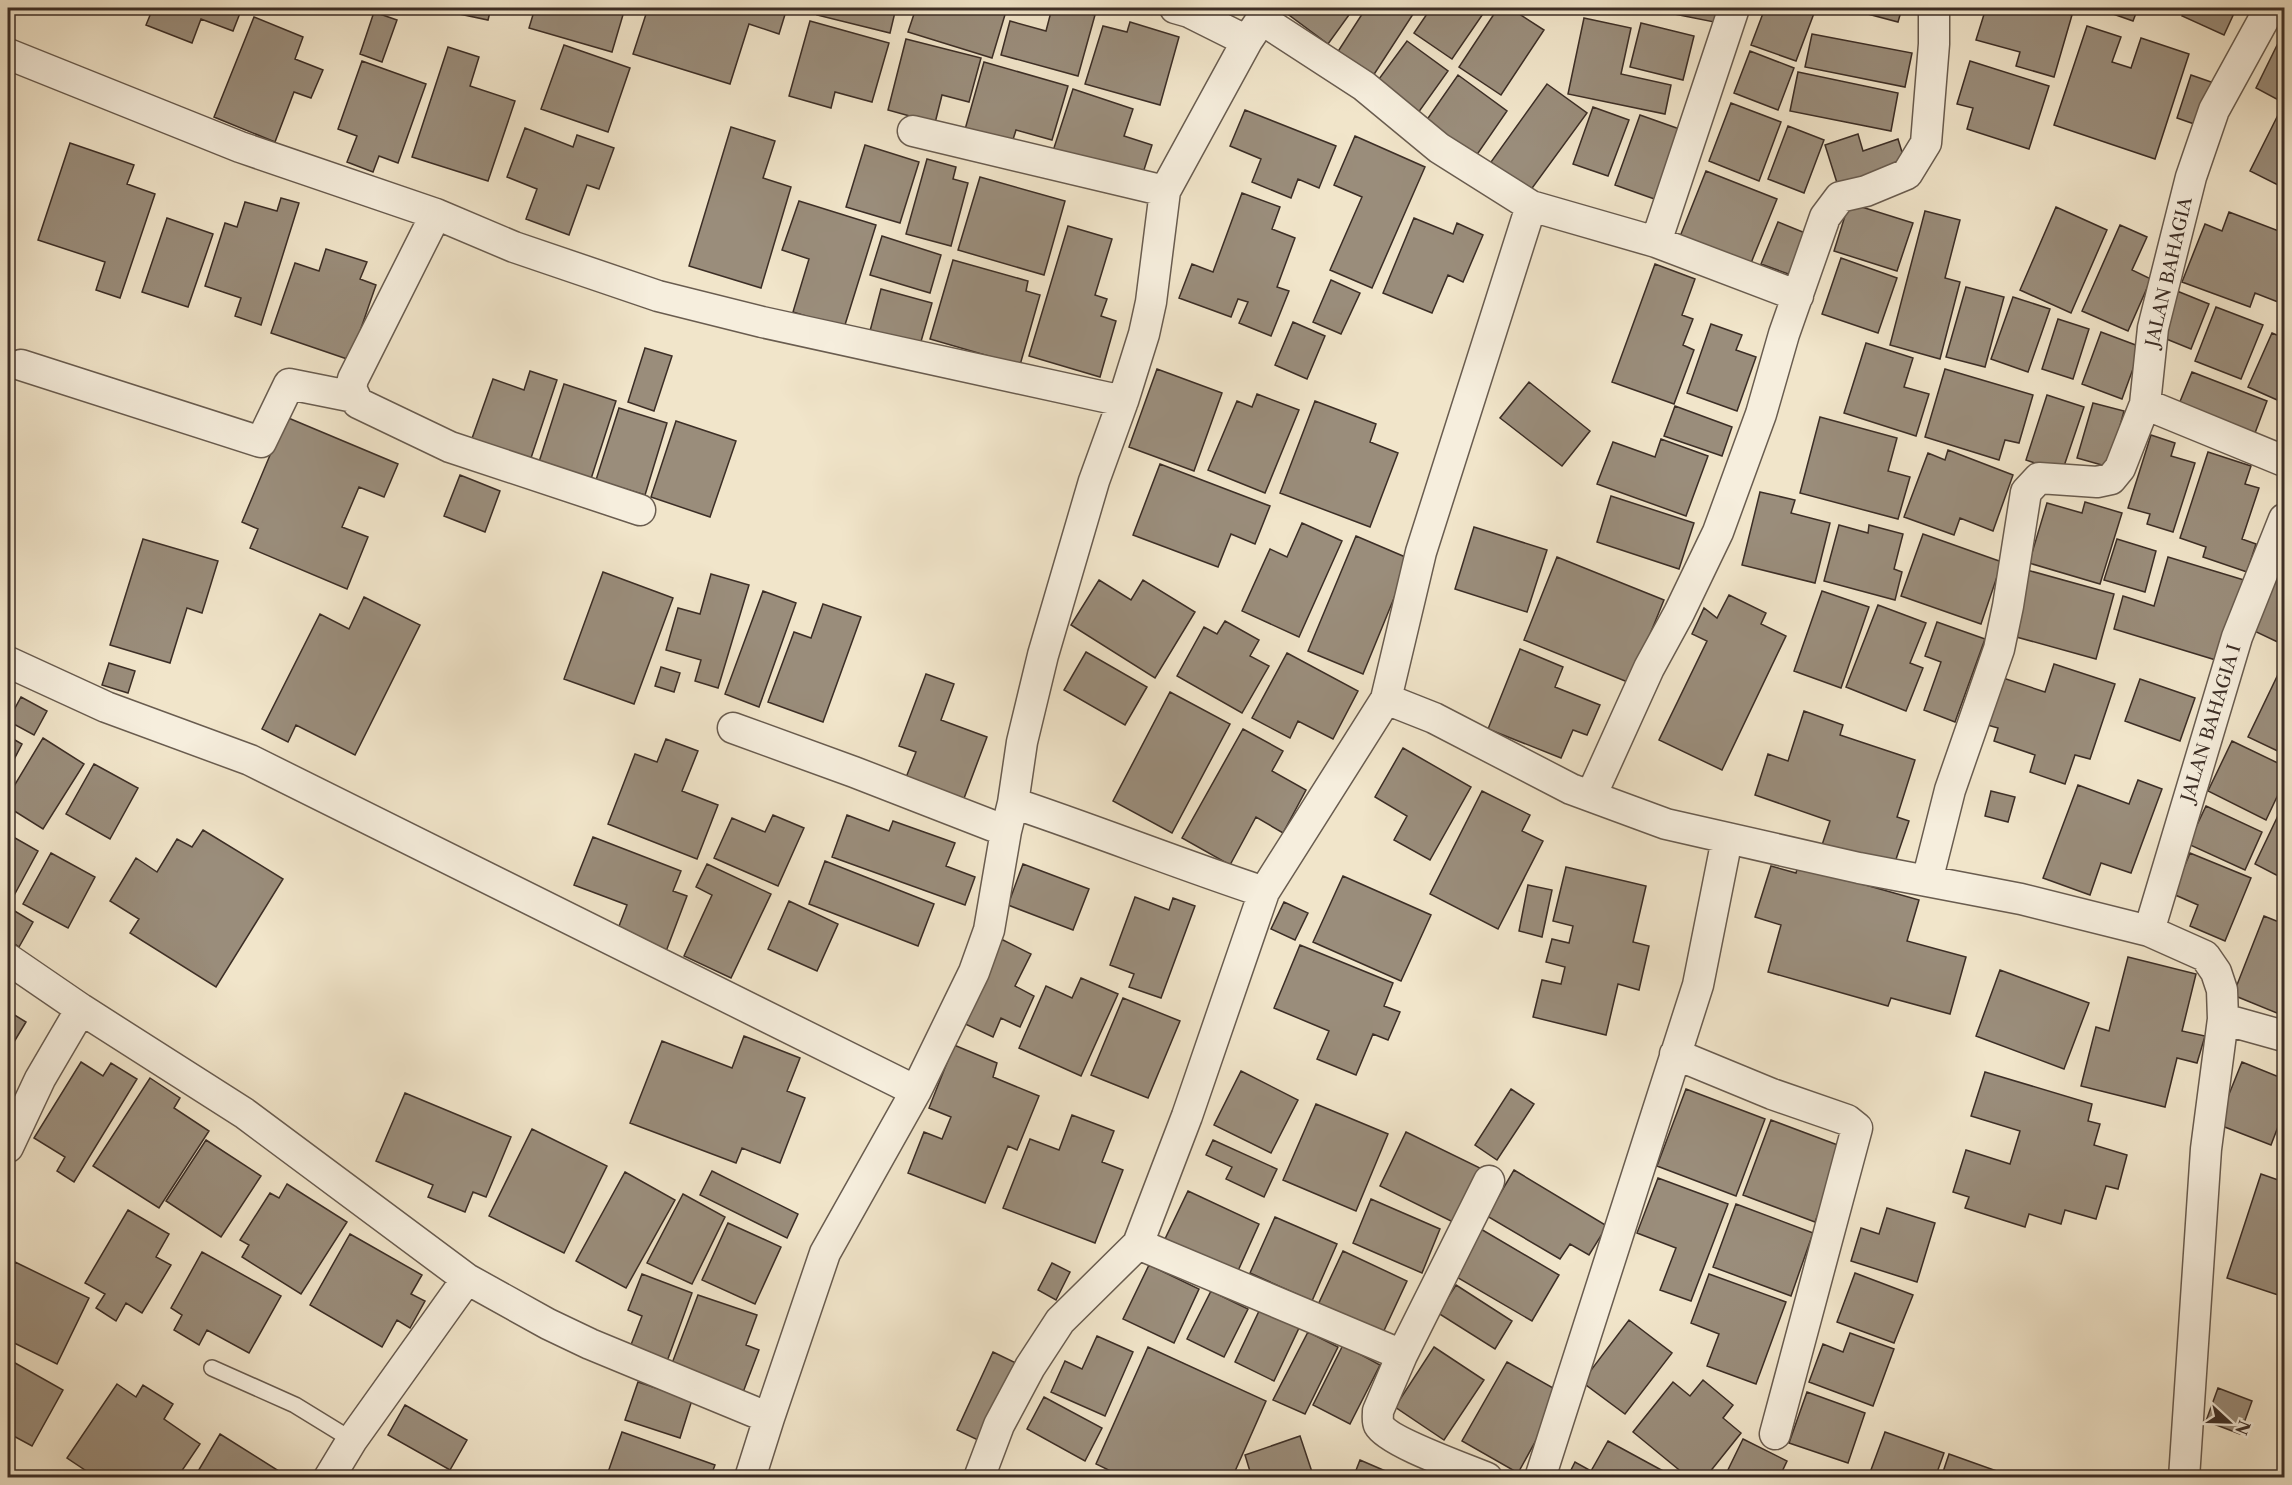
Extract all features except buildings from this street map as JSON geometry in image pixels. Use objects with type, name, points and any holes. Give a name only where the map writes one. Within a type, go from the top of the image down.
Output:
[{"type":"street","points":[[1175,8],[1259,23],[1365,86],[1439,148],[1532,206],[1656,242],[1798,296]]},
{"type":"street","points":[[1656,242],[1734,8]]},
{"type":"street","points":[[1591,796],[1649,668],[1679,613],[1718,532],[1761,414],[1784,334],[1826,217],[1840,197],[1866,192],[1907,174],[1926,143],[1934,44],[1934,8]]},
{"type":"street","name":"JALAN BAHAGIA","points":[[1927,881],[1950,790],[1999,649],[2026,492],[2039,478],[2097,482],[2111,479],[2120,468],[2145,404],[2153,328],[2191,177],[2214,110],[2270,8]]},
{"type":"street","points":[[750,1478],[825,1253],[916,1090],[974,972],[989,930],[1022,741],[1043,655],[1094,481],[1144,334],[1151,303],[1165,191],[1259,23]]},
{"type":"street","points":[[8,54],[240,147],[435,214],[514,247],[658,296],[762,322],[1123,401]]},
{"type":"street","points":[[914,131],[1165,191]]},
{"type":"street","points":[[979,1478],[999,1425],[1030,1367],[1060,1321],[1138,1244],[1187,1116],[1263,892],[1386,699],[1421,552],[1532,206]]},
{"type":"street","points":[[435,214],[353,379],[351,388],[354,397],[364,407],[450,447],[640,510]]},
{"type":"street","points":[[21,365],[261,442],[289,384],[354,397]]},
{"type":"street","points":[[2145,404],[2284,461]]},
{"type":"street","name":"JALAN BAHAGIA I","points":[[2149,931],[2237,637],[2284,519]]},
{"type":"street","points":[[8,662],[106,707],[250,760],[916,1090]]},
{"type":"street","points":[[1386,699],[1434,718],[1571,789],[1666,824],[1727,839],[2021,899],[2149,931],[2205,956],[2216,972],[2222,990],[2223,1019],[2206,1149],[2184,1478]]},
{"type":"street","points":[[734,728],[1009,817],[1089,828],[1263,892]]},
{"type":"street","points":[[1540,1478],[1698,986],[1727,839]]},
{"type":"street","points":[[8,959],[81,1009],[244,1113],[467,1279],[548,1324],[590,1344],[769,1418]]},
{"type":"street","points":[[8,1147],[40,1079],[81,1009]]},
{"type":"street","points":[[2223,1019],[2284,1036]]},
{"type":"street","points":[[1675,1054],[1772,1094],[1846,1120],[1857,1128],[1775,1434]]},
{"type":"street","points":[[1487,1478],[1402,1443],[1380,1426],[1378,1411],[1402,1355],[1489,1180]]},
{"type":"street","points":[[1138,1244],[1402,1355]]},
{"type":"street","points":[[329,1478],[352,1440],[467,1279]]},
{"type":"lane","points":[[212,1368],[295,1405],[352,1440]]}]
